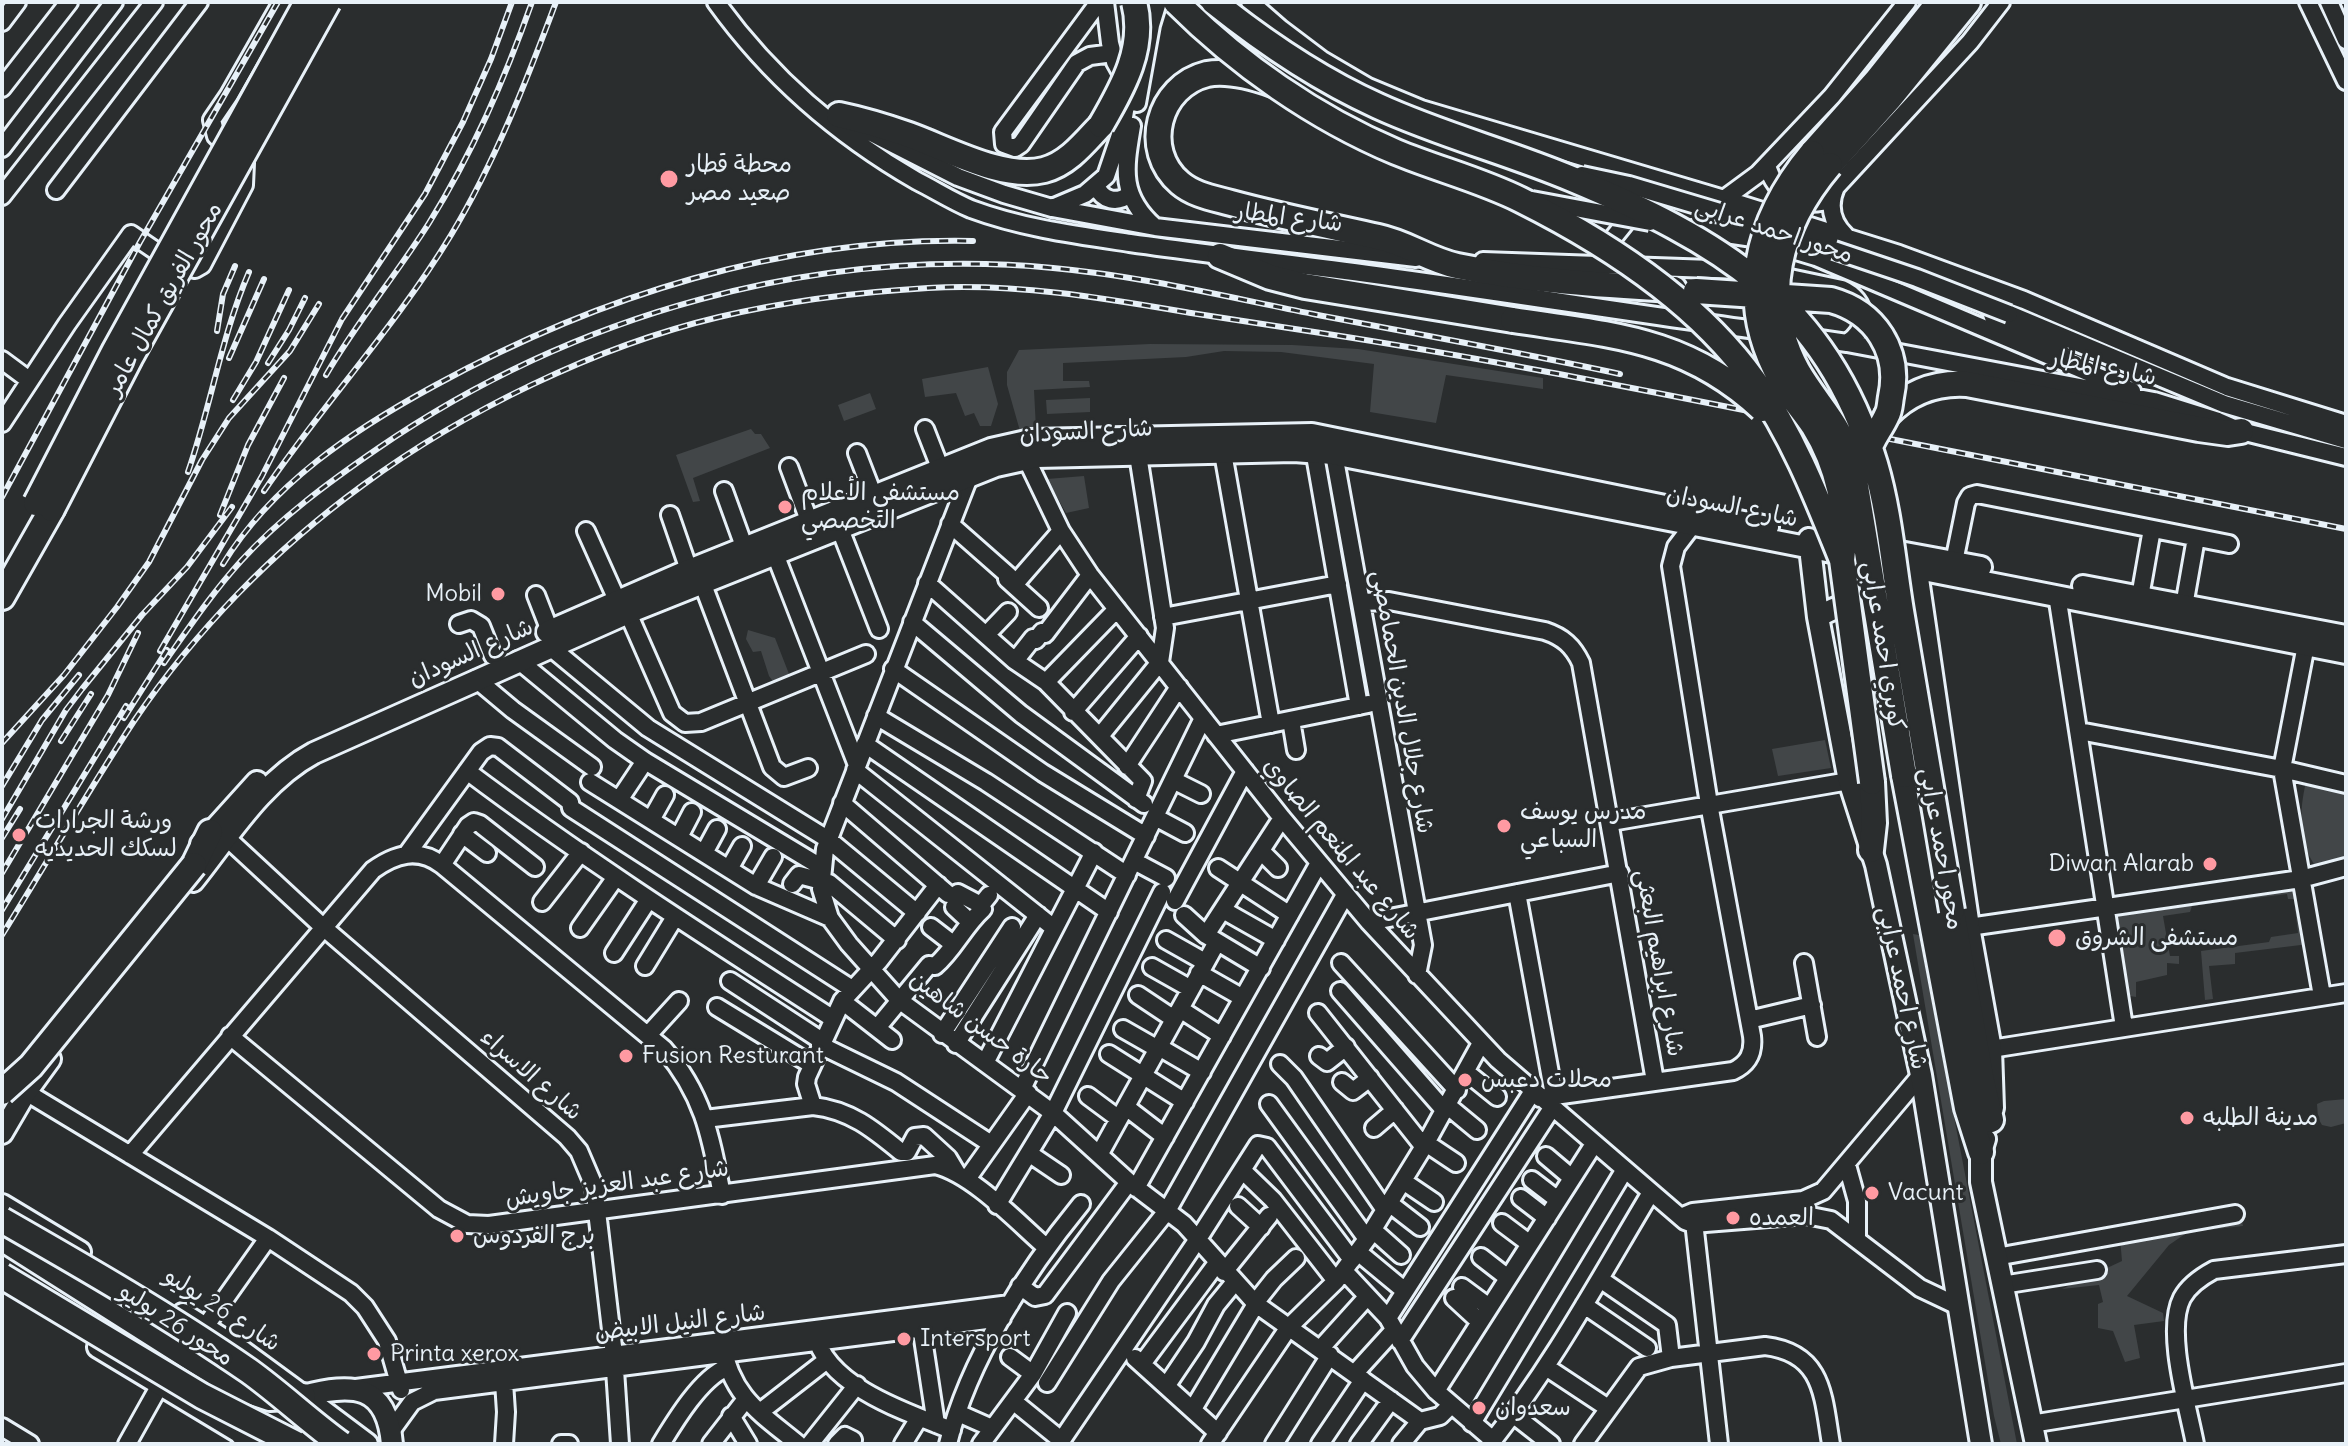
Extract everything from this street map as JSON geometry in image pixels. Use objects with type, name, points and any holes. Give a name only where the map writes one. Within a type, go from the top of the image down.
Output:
[{"type":"highway","name":"محور الفريق كمال عامر","points":[[2,597],[115,350],[307,2]]},
{"type":"highway","name":"محور الفريق كمال عامر","points":[[2,564],[44,506],[130,358],[328,2]]},
{"type":"highway","points":[[839,115],[908,134],[1011,172],[1044,170],[1065,161],[1101,125],[1122,89],[1135,50],[1138,29],[1134,2]]},
{"type":"highway","name":"محور احمد عرابى","points":[[1176,2],[1228,49],[1278,86],[1358,135],[1427,165],[1518,198],[1606,248],[1690,312],[1745,370],[1786,435],[1809,475],[1842,560]]},
{"type":"highway","name":"محور احمد عرابى","points":[[1214,2],[1260,37],[1330,82],[1377,106],[1634,204],[1699,239],[1737,263],[1787,308],[1816,343],[1860,421],[1882,492],[1961,919],[1982,1081],[1991,1120]]},
{"type":"highway","points":[[1233,2],[1260,37]]},
{"type":"highway","points":[[1821,159],[1877,80],[1939,2]]},
{"type":"highway","points":[[1821,159],[1900,87],[1968,2]]},
{"type":"highway","points":[[1278,86],[1233,74],[1214,73],[1195,78],[1179,88],[1167,103],[1158,131],[1160,150],[1173,176],[1188,189],[1206,196],[1391,240],[1432,260],[1544,280],[1831,300],[1859,311],[1881,333],[1890,351],[1894,381],[1887,415]]},
{"type":"highway","name":"كوبري احمد عرابى","points":[[1821,159],[1791,224],[1779,267],[1778,309],[1794,363],[1844,441],[1858,494],[1910,811],[1967,1108],[1981,1152]]},
{"type":"highway","name":"كوبري احمد عرابى","points":[[1821,159],[1782,192],[1768,222],[1757,271],[1757,304],[1763,336],[1774,368],[1819,434],[1836,476],[1844,521],[1842,560],[1860,782],[1874,809],[1871,850]]},
{"type":"highway","points":[[1220,256],[1262,274],[1305,286],[1609,334],[1661,346],[1692,359],[1728,381],[1786,435]]},
{"type":"highway","points":[[1858,494],[1870,443],[1887,415],[1904,400],[1923,390],[1956,383],[2199,429],[2228,433],[2241,431]]},
{"type":"highway","points":[[1910,811],[1919,816],[1953,822]]},
{"type":"highway","points":[[10,1093],[219,835]]},
{"type":"highway","name":"محور 26 يوليو","points":[[2,1220],[197,1336],[269,1387],[341,1444]]},
{"type":"highway","points":[[2,1238],[237,1387],[261,1421],[264,1440]]},
{"type":"highway","points":[[2,1255],[250,1402],[303,1396]]},
{"type":"highway","name":"محور 26 يوليو","points":[[2,1276],[202,1396],[296,1444]]},
{"type":"main road","name":"شارع السودان","points":[[696,576],[745,549],[991,449],[1019,441],[1223,453],[1323,444],[1692,526],[1809,542]]},
{"type":"main road","name":"شارع السودان","points":[[2,1133],[10,1093],[32,1048],[219,835],[267,773],[295,750],[493,656],[550,639],[696,576],[775,554],[969,477],[1026,458],[1124,449],[1323,444],[1915,562],[2057,595],[2346,653]]},
{"type":"main road","points":[[1809,542],[1818,617],[1860,782]]},
{"type":"main road","points":[[1915,562],[1953,822],[1961,919],[1991,1049],[1994,1093],[1991,1120],[1981,1152],[1981,1182],[2033,1434]]},
{"type":"main road","name":"شارع السودان","points":[[1915,562],[1954,562],[2346,636]]},
{"type":"main road","points":[[1818,617],[1846,604],[1876,599],[1920,610]]},
{"type":"main road","name":"شارع السودان","points":[[219,835],[292,766],[314,753],[518,660],[550,639]]},
{"type":"main road","name":"شارع احمد عرابى","points":[[1871,850],[1921,1075],[1981,1444]]},
{"type":"main road","name":"شارع 26 يوليو","points":[[2,1205],[205,1327],[367,1444]]},
{"type":"main road","points":[[2,1289],[239,1432],[264,1440]]},
{"type":"main road","points":[[303,1396],[356,1388],[380,1403],[388,1417],[392,1438]]},
{"type":"street","points":[[2,22],[17,2]]},
{"type":"street","points":[[2,88],[69,2]]},
{"type":"street","points":[[2,148],[114,2]]},
{"type":"street","points":[[2,196],[154,2]]},
{"type":"street","points":[[56,190],[199,2]]},
{"type":"street","points":[[2,423],[131,234],[175,264],[195,269],[202,265],[244,185],[245,163],[216,136],[212,120],[282,2]]},
{"type":"street","name":"شارع المطار","points":[[716,2],[751,48],[804,101],[852,140],[891,166],[969,208],[1010,222],[1050,231],[1220,256],[1430,282],[1847,343],[2154,401],[2241,431],[2346,457]]},
{"type":"street","name":"شارع المطار","points":[[729,2],[774,60],[839,115],[887,143],[958,177],[1004,194],[1052,208],[1155,227],[1432,260],[1734,270],[1786,277],[1842,289],[1857,299],[1863,316],[1857,334],[1847,343]]},
{"type":"street","points":[[1102,2],[1003,132],[1004,144],[1015,148],[1021,144],[1077,63],[1090,56],[1113,53]]},
{"type":"street","points":[[1052,208],[1085,194],[1106,176],[1129,100],[1129,87],[1113,53],[1102,2]]},
{"type":"street","points":[[1155,227],[1130,194],[1125,167],[1158,2]]},
{"type":"street","points":[[1250,2],[1322,60],[1392,98],[1496,133],[1851,239],[2007,293],[2206,379],[2346,424]]},
{"type":"street","points":[[1724,199],[1748,184],[1832,96],[1907,2]]},
{"type":"street","points":[[1851,239],[1837,226],[1832,213],[1832,199],[1840,182],[1970,42],[2001,2]]},
{"type":"street","points":[[2308,2],[2346,81]]},
{"type":"street","points":[[2329,2],[2346,38]]},
{"type":"street","points":[[1767,165],[1776,186],[1794,200],[1817,203],[1832,199]]},
{"type":"street","name":"محور احمد عرابى","points":[[1556,172],[1629,185],[1917,278],[2224,404],[2346,440]]},
{"type":"street","points":[[1591,265],[1660,180]]},
{"type":"street","points":[[1096,186],[1102,195],[1111,200],[1130,194]]},
{"type":"street","name":"محور احمد عرابى","points":[[1518,198],[1753,238],[1816,257],[2154,401]]},
{"type":"street","points":[[2007,293],[1990,303],[1989,311],[1993,317],[2048,344],[2078,368]]},
{"type":"street","points":[[2,360],[29,380]]},
{"type":"street","points":[[925,429],[941,470]]},
{"type":"street","name":"شارع جلال الدين الحمامصى","points":[[1323,444],[1348,536],[1423,945],[1417,975]]},
{"type":"street","name":"شارع جلال الدين الحمامصى","points":[[1323,444],[1330,538],[1359,706]]},
{"type":"street","points":[[1100,736],[1160,662],[1165,640],[1163,617],[1124,449]]},
{"type":"street","points":[[857,453],[874,497]]},
{"type":"street","points":[[1223,453],[1271,724]]},
{"type":"street","name":"شارع عبد المنعم الصاوي","points":[[1026,458],[1061,531],[1090,575],[1345,895],[1481,1043],[1650,1194],[1689,1218]]},
{"type":"street","points":[[789,467],[810,523]]},
{"type":"street","name":"حارة حسن شاهين","points":[[969,477],[829,840],[821,873],[823,899],[830,918],[899,1000],[1053,1113],[1132,1185],[1198,1239],[1255,1304],[1420,1421]]},
{"type":"street","points":[[724,491],[745,549]]},
{"type":"street","points":[[1954,562],[1966,503],[1973,495],[2229,544]]},
{"type":"street","points":[[670,515],[775,772],[790,777],[808,768]]},
{"type":"street","points":[[950,524],[1009,576],[1007,579],[1039,608]]},
{"type":"street","points":[[1394,1330],[1405,1291],[1545,1098],[1739,1068],[1752,1051],[1671,566],[1676,547],[1692,526]]},
{"type":"street","points":[[840,529],[879,629]]},
{"type":"street","points":[[2140,597],[2152,529]]},
{"type":"street","points":[[586,531],[672,713],[685,723],[701,722],[866,654]]},
{"type":"street","points":[[1014,585],[1061,531]]},
{"type":"street","points":[[1330,538],[1348,536]]},
{"type":"street","points":[[2184,606],[2196,538]]},
{"type":"street","points":[[775,554],[856,767],[1054,928]]},
{"type":"street","points":[[1015,661],[1033,638],[1036,640],[1042,632],[1045,634],[1090,575]]},
{"type":"street","points":[[929,579],[1015,661],[1046,682],[1143,781],[1136,799]]},
{"type":"street","points":[[1163,617],[1338,584]]},
{"type":"street","points":[[536,595],[550,639],[648,728],[829,840],[917,913]]},
{"type":"street","points":[[2057,595],[2124,1027]]},
{"type":"street","name":"شارع ابراهيم البعثى","points":[[1361,602],[1389,601],[1545,631],[1567,642],[1581,663],[1655,1081]]},
{"type":"street","points":[[1046,682],[1117,609]]},
{"type":"street","points":[[986,635],[1008,612]]},
{"type":"street","points":[[459,624],[471,620],[481,626],[493,656]]},
{"type":"street","points":[[912,622],[1021,714],[1156,815],[1185,833]]},
{"type":"street","points":[[1073,712],[1139,636]]},
{"type":"street","points":[[2306,645],[2282,769],[2322,996]]},
{"type":"street","points":[[518,660],[615,740],[821,873],[897,940]]},
{"type":"street","points":[[893,669],[1017,756],[1146,836]]},
{"type":"street","points":[[476,679],[619,800],[756,886],[830,918]]},
{"type":"street","points":[[1127,766],[1179,687]]},
{"type":"street","points":[[1216,735],[1378,702]]},
{"type":"street","points":[[876,716],[1094,852],[1130,868],[1172,896],[1212,939],[1261,968]]},
{"type":"street","points":[[962,1176],[991,1144],[1025,1091],[1203,718]]},
{"type":"street","points":[[1291,720],[1296,750]]},
{"type":"street","points":[[2079,731],[2346,784]]},
{"type":"street","points":[[865,744],[1109,912]]},
{"type":"street","points":[[407,854],[485,748],[498,747],[571,808],[847,995],[892,1040]]},
{"type":"street","points":[[619,800],[645,761]]},
{"type":"street","points":[[467,771],[675,917],[694,939],[832,1018]]},
{"type":"street","points":[[997,1205],[1030,1154],[1172,896],[1245,771]]},
{"type":"street","points":[[1173,780],[1201,794]]},
{"type":"street","points":[[1611,822],[1860,782]]},
{"type":"street","points":[[651,820],[665,795]]},
{"type":"street","points":[[842,803],[949,894],[969,921]]},
{"type":"street","points":[[679,837],[692,812]]},
{"type":"street","points":[[1099,1155],[1202,968],[1223,910],[1282,818]]},
{"type":"street","points":[[442,865],[471,823],[477,823],[535,867]]},
{"type":"street","points":[[704,853],[717,829]]},
{"type":"street","points":[[462,834],[487,853]]},
{"type":"street","name":"شارع الاسراء","points":[[219,835],[567,1137],[588,1168],[597,1212],[615,1361],[620,1444]]},
{"type":"street","points":[[729,869],[742,846]]},
{"type":"street","points":[[1261,851],[1278,868]]},
{"type":"street","points":[[542,902],[581,852]]},
{"type":"street","points":[[985,1063],[1094,852]]},
{"type":"street","points":[[130,1155],[373,870],[392,858],[407,854],[426,855],[648,1035],[679,1066],[691,1085],[705,1119],[722,1195]]},
{"type":"street","points":[[756,886],[773,857]]},
{"type":"street","points":[[1020,1286],[1035,1297],[1045,1295],[1094,1228],[1132,1185],[1165,1137],[1319,863]]},
{"type":"street","points":[[1961,919],[2106,907],[2301,879],[2346,867]]},
{"type":"street","points":[[1218,868],[1290,915]]},
{"type":"street","points":[[792,884],[799,875],[821,873]]},
{"type":"street","points":[[1369,922],[1620,873]]},
{"type":"street","points":[[580,928],[616,877]]},
{"type":"street","points":[[1320,1444],[1359,1376],[1394,1330],[1545,1098],[1517,893]]},
{"type":"street","points":[[813,1106],[806,1084],[832,1018],[847,995],[917,913],[949,894],[985,900],[983,909],[969,921],[942,960],[935,966],[924,959],[899,1000],[877,1028]]},
{"type":"street","points":[[981,1444],[1013,1401],[1040,1378],[1167,1211],[1345,895]]},
{"type":"street","points":[[614,953],[649,899]]},
{"type":"street","points":[[1223,910],[1276,940]]},
{"type":"street","points":[[949,1039],[1038,915]]},
{"type":"street","points":[[645,966],[675,917]]},
{"type":"street","points":[[931,927],[953,944]]},
{"type":"street","points":[[949,1039],[1012,927]]},
{"type":"street","points":[[1166,940],[1243,998]]},
{"type":"street","points":[[1341,963],[1457,1090]]},
{"type":"street","points":[[1804,963],[1817,1037]]},
{"type":"street","points":[[1152,967],[1191,989]]},
{"type":"street","points":[[730,981],[821,1043],[896,1082],[991,1144]]},
{"type":"street","points":[[1340,991],[1446,1108],[1477,1130]]},
{"type":"street","points":[[1991,1049],[2346,993]]},
{"type":"street","points":[[1138,995],[1222,1036]]},
{"type":"street","points":[[648,1035],[679,1001]]},
{"type":"street","points":[[1749,1020],[1812,1005]]},
{"type":"street","points":[[717,1007],[812,1065]]},
{"type":"street","points":[[1318,1013],[1425,1145],[1456,1163]]},
{"type":"street","points":[[1123,1029],[1202,1072]]},
{"type":"street","name":"شارع عبد العزيز جاويش","points":[[230,1036],[439,1209],[457,1220],[489,1225],[924,1165],[935,1165],[962,1176]]},
{"type":"street","points":[[1124,1350],[1193,1409],[1214,1438],[1289,1327],[1355,1256],[1425,1145],[1481,1043]]},
{"type":"street","points":[[1319,1056],[1327,1062],[1346,1047]]},
{"type":"street","points":[[1109,1054],[1185,1102]]},
{"type":"street","points":[[1280,1064],[1294,1078],[1387,1206],[1420,1227]]},
{"type":"street","points":[[1466,1072],[1497,1097]]},
{"type":"street","points":[[1689,1218],[1803,1200],[1823,1191],[1921,1075]]},
{"type":"street","points":[[1342,1082],[1352,1091],[1370,1078]]},
{"type":"street","points":[[10,1093],[130,1155],[268,1238],[335,1281],[365,1307],[387,1341],[403,1393],[412,1402],[392,1438]]},
{"type":"street","points":[[1088,1096],[1165,1137]]},
{"type":"street","points":[[1269,1104],[1355,1256],[1367,1297],[1436,1391],[1492,1442],[1546,1367],[1650,1194]]},
{"type":"street","points":[[705,1119],[813,1106],[830,1108],[861,1121],[901,1152],[907,1152],[915,1137],[924,1136],[962,1176],[1047,1248]]},
{"type":"street","points":[[1374,1128],[1395,1110]]},
{"type":"street","points":[[1013,1401],[1060,1442],[1261,1144],[1267,1147],[1355,1256]]},
{"type":"street","points":[[1436,1391],[1594,1144]]},
{"type":"street","points":[[1030,1154],[1061,1175]]},
{"type":"street","points":[[1546,1156],[1572,1178]]},
{"type":"street","points":[[1847,1165],[1857,1201],[1857,1239]]},
{"type":"street","points":[[1242,1170],[1273,1200],[1405,1291]]},
{"type":"street","points":[[1472,1423],[1624,1171]]},
{"type":"street","points":[[1532,1180],[1558,1200]]},
{"type":"street","points":[[1403,1181],[1434,1202]]},
{"type":"street","points":[[1521,1198],[1547,1218]]},
{"type":"street","points":[[945,1433],[958,1413],[1020,1286],[1081,1204]]},
{"type":"street","points":[[1142,1364],[1225,1272],[1265,1222],[1238,1206]]},
{"type":"street","points":[[1996,1257],[2235,1214]]},
{"type":"street","points":[[1689,1218],[1806,1215],[1831,1220],[1920,1288],[1958,1306]]},
{"type":"street","points":[[1689,1218],[1719,1444]]},
{"type":"street","points":[[1502,1223],[1530,1244]]},
{"type":"street","points":[[1094,1228],[1108,1240]]},
{"type":"street","points":[[205,1327],[268,1238]]},
{"type":"street","points":[[1355,1256],[1401,1255]]},
{"type":"street","points":[[2195,1444],[2175,1337],[2175,1316],[2182,1296],[2196,1281],[2214,1270],[2346,1255]]},
{"type":"street","points":[[1481,1257],[1508,1278]]},
{"type":"street","points":[[1193,1409],[1255,1304],[1274,1279],[1296,1258]]},
{"type":"street","points":[[2002,1285],[2097,1270]]},
{"type":"street","points":[[1167,1385],[1216,1305],[1225,1272]]},
{"type":"street","points":[[1600,1279],[1663,1322],[1668,1329],[1671,1358]]},
{"type":"street","points":[[1458,1293],[1484,1314]]},
{"type":"street","points":[[1274,1444],[1326,1352],[1367,1297]]},
{"type":"street","points":[[1584,1305],[1647,1348]]},
{"type":"street","name":"شارع النيل الابيض","points":[[356,1388],[615,1361],[724,1355],[816,1337],[1006,1311]]},
{"type":"street","points":[[1040,1378],[1067,1313]]},
{"type":"street","points":[[1583,1444],[1639,1367],[1663,1322]]},
{"type":"street","points":[[921,1323],[945,1433]]},
{"type":"street","points":[[816,1337],[827,1360],[882,1410],[919,1418],[945,1433]]},
{"type":"street","points":[[1639,1367],[1671,1358],[1708,1353],[1765,1346],[1781,1348],[1795,1354],[1816,1375],[1831,1444]]},
{"type":"street","points":[[724,1355],[746,1399],[787,1440]]},
{"type":"street","points":[[661,1444],[696,1395],[719,1371],[724,1355]]},
{"type":"street","points":[[1010,1357],[1040,1378]]},
{"type":"street","points":[[760,1412],[827,1360]]},
{"type":"street","name":"شارع النيل الابيض","points":[[412,1402],[434,1391],[504,1382],[615,1361]]},
{"type":"street","points":[[1546,1367],[1608,1408]]},
{"type":"street","points":[[2033,1434],[2187,1400],[2346,1373]]},
{"type":"street","points":[[504,1382],[504,1444]]},
{"type":"street","points":[[127,1444],[160,1385]]},
{"type":"street","points":[[810,1444],[857,1385]]},
{"type":"street","points":[[713,1443],[746,1399]]},
{"type":"street","points":[[1359,1444],[1391,1400]]},
{"type":"street","points":[[1401,1444],[1420,1421],[1440,1416],[1451,1405]]},
{"type":"street","points":[[958,1413],[992,1428]]},
{"type":"street","points":[[1514,1415],[1551,1444]]},
{"type":"street","points":[[731,1416],[748,1444]]},
{"type":"street","points":[[903,1444],[919,1418]]},
{"type":"street","points":[[2,1427],[30,1444]]},
{"type":"street","points":[[561,1444],[569,1444]]},
{"type":"shaded area","points":[[1150,344],[1292,345],[1358,349],[1543,378],[1543,389],[1446,375],[1436,423],[1370,412],[1374,364],[1281,352],[1224,351],[1186,357],[1063,363],[1063,381],[1089,381],[1090,387],[1034,390],[1036,429],[1020,431],[1007,385],[1007,372],[1019,350]]},
{"type":"shaded area","points":[[988,367],[998,404],[991,426],[980,426],[974,413],[965,416],[956,393],[925,397],[922,379]]},
{"type":"shaded area","points":[[870,393],[876,409],[844,421],[838,405]]},
{"type":"shaded area","points":[[1090,398],[1090,412],[1047,414],[1046,400]]},
{"type":"shaded area","points":[[751,429],[755,434],[761,434],[770,448],[693,478],[700,501],[693,502],[676,455]]},
{"type":"shaded area","points":[[1084,476],[1089,508],[1066,513],[1047,479]]},
{"type":"shaded area","points":[[748,630],[775,638],[789,674],[784,683],[775,684],[769,676],[761,651],[753,652],[746,639]]},
{"type":"shaded area","points":[[1825,740],[1831,768],[1778,776],[1772,749]]},
{"type":"shaded area","points":[[2306,782],[2346,793],[2346,860],[2317,868],[2311,859],[2302,827]]},
{"type":"shaded area","points":[[2298,884],[2309,944],[2235,953],[2235,964],[2209,966],[2213,999],[2205,1000],[2201,951],[2269,942],[2271,937],[2298,933],[2294,899],[2288,899],[2287,894],[2192,906],[2190,912],[2163,916],[2170,956],[2179,956],[2179,964],[2167,963],[2167,975],[2136,982],[2136,997],[2124,995],[2110,912]]},
{"type":"shaded area","points":[[1913,934],[1919,935],[2017,1444],[2001,1444],[1994,1416]]},
{"type":"shaded area","points":[[2346,1099],[2346,1123],[2331,1127],[2322,1125],[2317,1104]]},
{"type":"shaded area","points":[[2241,1217],[2243,1226],[2188,1232],[2169,1245],[2127,1296],[2163,1313],[2164,1321],[2134,1325],[2140,1358],[2125,1362],[2113,1331],[2098,1328],[2098,1304],[2103,1302],[2099,1285],[2062,1289],[2122,1261],[2120,1238]]},
{"type":"railway","points":[[2,497],[140,242],[278,2]]},
{"type":"railway","points":[[160,651],[262,476],[342,319],[425,194],[463,122],[512,2]]},
{"type":"railway","points":[[326,375],[429,223],[460,170],[499,88],[532,2]]},
{"type":"railway","points":[[264,491],[407,301],[451,235],[496,150],[556,2]]},
{"type":"railway","points":[[223,564],[265,509],[290,484],[345,441],[434,386],[561,325],[694,278],[763,261],[832,249],[902,242],[973,241]]},
{"type":"railway","points":[[164,663],[220,586],[272,530],[377,449],[453,402],[532,361],[614,327],[699,300],[786,280],[875,268],[964,264],[1053,268],[1184,288],[1620,374]]},
{"type":"railway","points":[[217,331],[223,294],[235,266]]},
{"type":"railway","points":[[188,472],[231,321],[249,272]]},
{"type":"railway","points":[[229,358],[264,279]]},
{"type":"railway","points":[[2,935],[134,721],[183,655],[238,593],[330,510],[402,458],[533,384],[626,345],[719,317],[771,306],[876,292],[961,287],[1093,297],[1555,373],[2346,529]]},
{"type":"railway","points":[[233,400],[256,362],[289,290]]},
{"type":"railway","points":[[268,363],[305,298]]},
{"type":"railway","points":[[2,743],[64,675],[117,607],[149,562],[202,460],[229,418],[290,351],[319,304]]},
{"type":"railway","points":[[220,515],[248,445],[284,378]]},
{"type":"railway","points":[[2,819],[66,710],[142,615],[187,567],[232,507]]},
{"type":"railway","points":[[2,873],[108,695],[138,633]]},
{"type":"railway","points":[[124,718],[167,650]]},
{"type":"railway","points":[[2,786],[42,720],[79,675]]},
{"type":"railway","points":[[61,741],[91,694]]},
{"type":"railway","points":[[2,910],[126,706]]},
{"type":"railway","points":[[2,838],[20,809]]},
{"type":"railway","points":[[2,1279],[187,1396],[273,1444]]},
{"type":"place","name":"محطة قطار صعيد مصر","points":[[669,179]]},
{"type":"place","name":"مستشفي الأعلام التخصصي","points":[[785,507]]},
{"type":"place","name":"Mobil","points":[[498,594]]},
{"type":"place","name":"مدرس يوسف السباعي","points":[[1504,826]]},
{"type":"place","name":"ورشة الجرارات لسكك الحديديه","points":[[19,835]]},
{"type":"place","name":"Diwan Alarab","points":[[2210,864]]},
{"type":"place","name":"مستشفى الشروق","points":[[2057,938]]},
{"type":"place","name":"Fusion Resturant","points":[[626,1056]]},
{"type":"place","name":"محلات دعبس","points":[[1465,1080]]},
{"type":"place","name":"مدينة الطلبه","points":[[2187,1118]]},
{"type":"place","name":"Vacunt","points":[[1872,1193]]},
{"type":"place","name":"العمده","points":[[1733,1218]]},
{"type":"place","name":"برج الفردوس","points":[[457,1236]]},
{"type":"place","name":"Intersport","points":[[904,1339]]},
{"type":"place","name":"Printa xerox","points":[[374,1354]]},
{"type":"place","name":"سعدوان","points":[[1479,1408]]}]
